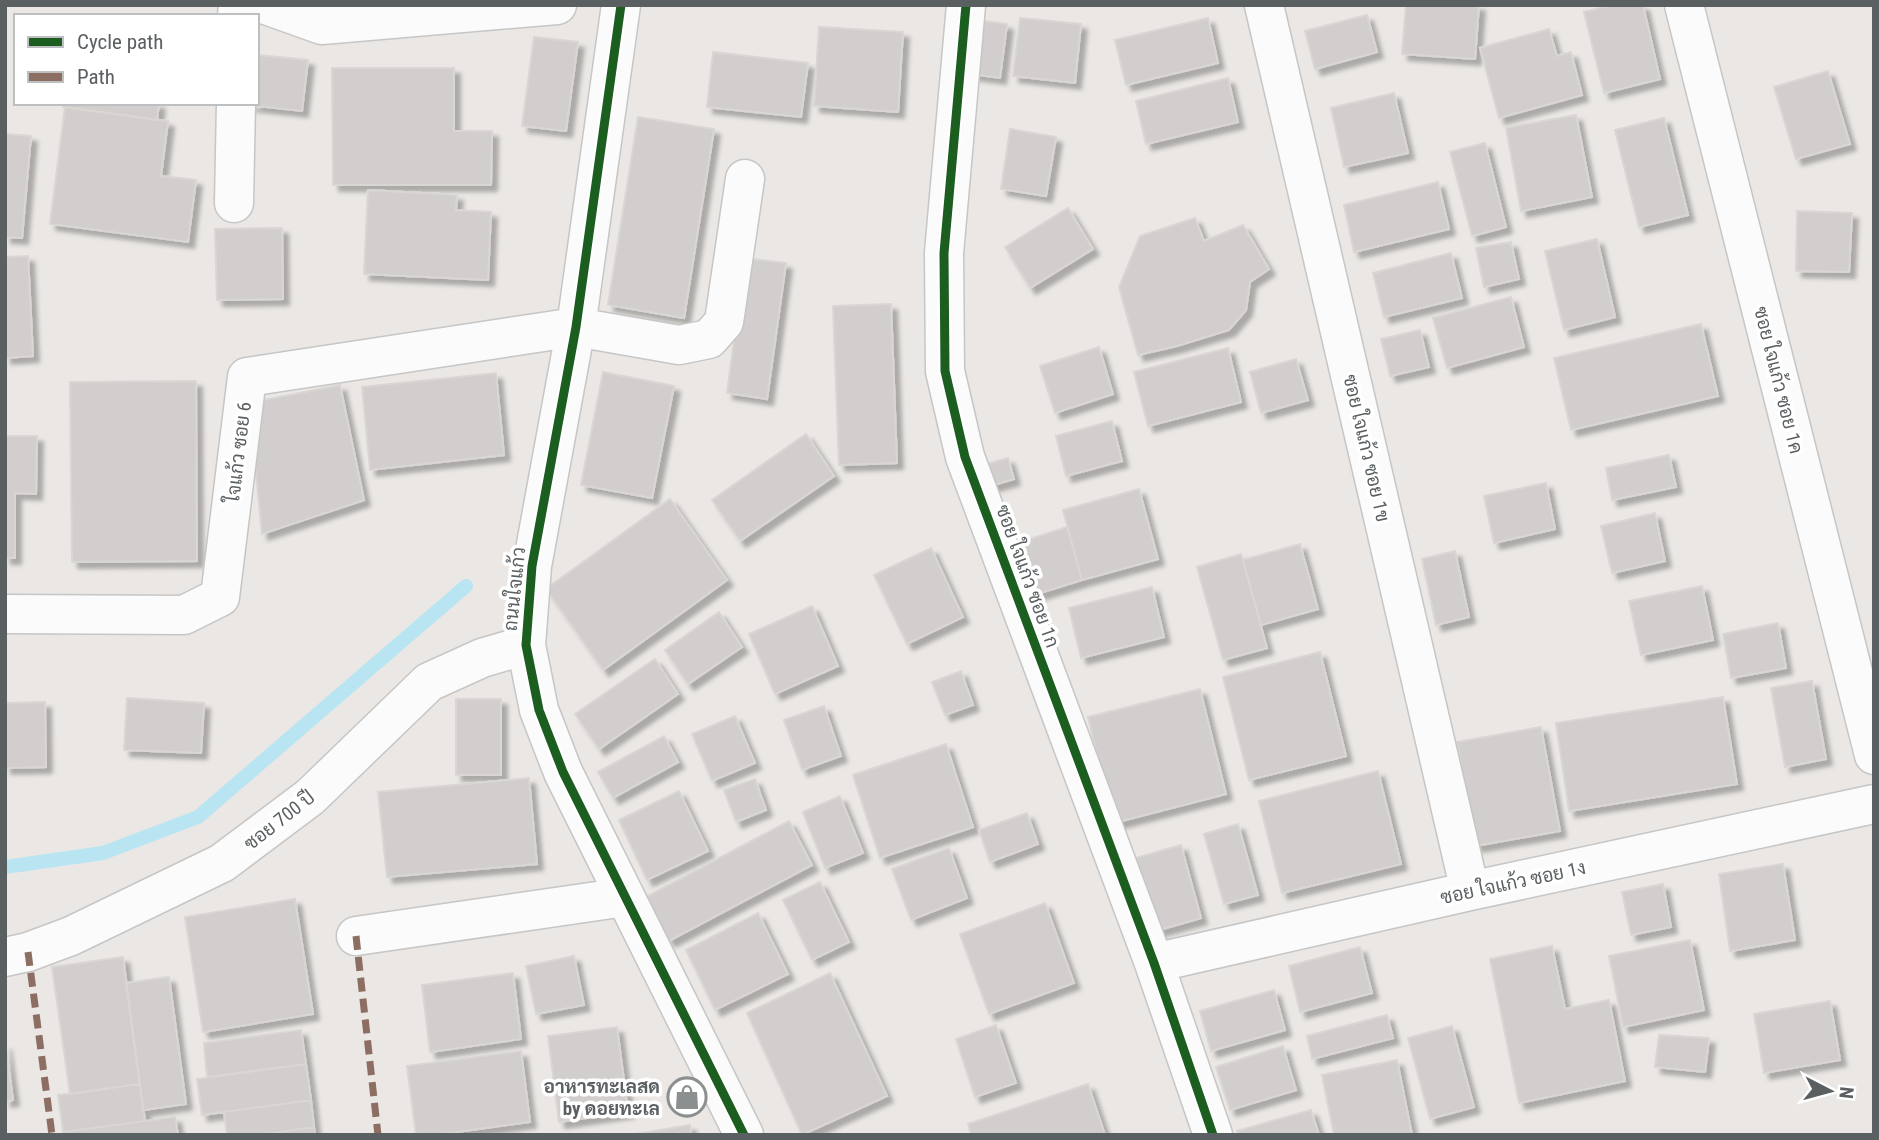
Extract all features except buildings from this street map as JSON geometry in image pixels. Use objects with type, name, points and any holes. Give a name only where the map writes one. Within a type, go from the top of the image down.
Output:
[{"type":"street","points":[[266,5],[322,25],[557,5]]},
{"type":"street","name":"ถนนใจแก้ว","points":[[621,5],[576,327],[532,566],[526,645],[540,710],[563,772],[744,1135]]},
{"type":"street","name":"ซอย ใจแก้ว ซอย 1ก","points":[[966,5],[944,253],[944,371],[965,457],[1154,963],[1213,1135]]},
{"type":"street","name":"ซอย ใจแก้ว ซอย 1ข","points":[[1264,5],[1470,891]]},
{"type":"street","name":"ซอย ใจแก้ว ซอย 1ค","points":[[1684,5],[1874,755]]},
{"type":"street","points":[[234,203],[236,105]]},
{"type":"street","points":[[576,327],[678,345],[709,339],[724,322],[745,179]]},
{"type":"street","name":"ใจแก้ว ซอย 6","points":[[5,614],[184,615],[220,597],[247,377],[576,327]]},
{"type":"street","name":"ซอย 700 ปี","points":[[5,957],[29,952],[71,936],[222,863],[310,797],[429,682],[482,658],[526,645]]},
{"type":"street","name":"ซอย ใจแก้ว ซอย 1ง","points":[[1154,963],[1470,891],[1874,804]]},
{"type":"street","points":[[356,936],[625,897]]},
{"type":"waterway","points":[[5,867],[103,853],[198,817],[466,586]]},
{"type":"marked path","points":[[356,936],[378,1135]]},
{"type":"marked path","points":[[28,952],[52,1135]]},
{"type":"cycle path","points":[[621,5],[576,327],[532,566],[526,645],[539,710],[563,772],[744,1135]]},
{"type":"cycle path","points":[[966,5],[944,253],[945,371],[965,457],[1154,963],[1213,1135]]},
{"type":"place","name":"อาหารทะเลสด by ดอยทะเล","points":[[687,1097]]}]
